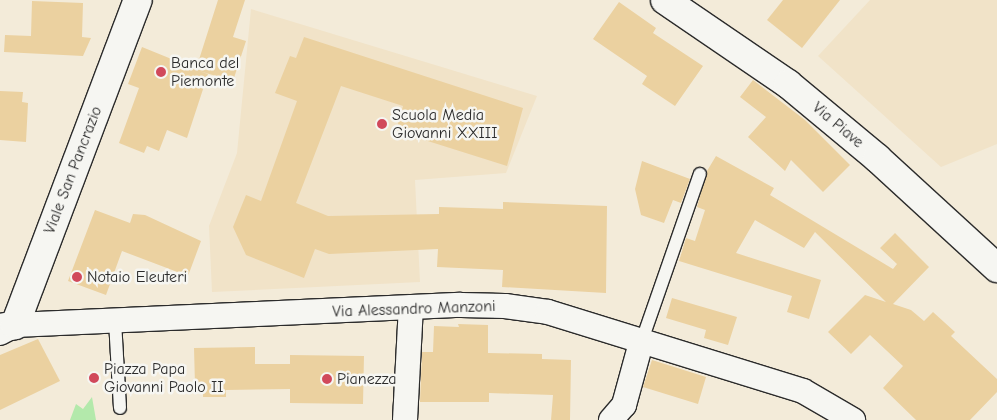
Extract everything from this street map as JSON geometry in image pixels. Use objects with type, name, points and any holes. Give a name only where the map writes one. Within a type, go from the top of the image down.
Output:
[{"type":"main road","name":"Viale San Pancrazio","points":[[5,329],[138,0]]},
{"type":"main road","name":"Via Piave","points":[[665,0],[788,84],[878,158],[997,268]]},
{"type":"street","name":"Via Alessandro Manzoni","points":[[5,329],[115,321],[412,307],[496,306],[548,312],[640,343],[803,391],[852,420]]},
{"type":"street","points":[[405,420],[412,307]]},
{"type":"street","points":[[611,420],[624,405],[640,343]]},
{"type":"lane","points":[[640,343],[700,174]]},
{"type":"lane","points":[[115,321],[120,408]]},
{"type":"shaded area","points":[[870,0],[997,0],[997,144],[941,167],[818,56]]},
{"type":"shaded area","name":"Scuola Media Giovanni XXIII","points":[[251,9],[537,96],[506,173],[415,180],[420,282],[212,292],[209,226],[237,153]]},
{"type":"green space","points":[[92,397],[96,420],[70,420],[76,404],[83,409]]},
{"type":"building","points":[[218,0],[245,0],[233,37],[246,41],[233,81],[199,71],[208,74],[187,138],[167,130],[159,151],[147,146],[144,153],[119,143],[139,88],[128,84],[142,47],[196,69]]},
{"type":"building","points":[[783,0],[840,0],[802,48],[767,20]]},
{"type":"building","points":[[32,1],[83,3],[82,37],[91,38],[83,56],[4,52],[5,35],[31,36]]},
{"type":"building","points":[[619,2],[656,28],[653,33],[703,66],[675,106],[642,84],[647,76],[593,39]]},
{"type":"building","points":[[304,37],[523,108],[507,166],[396,131],[403,106],[341,86],[296,203],[328,216],[439,214],[439,207],[503,209],[503,202],[607,206],[606,293],[502,287],[503,270],[437,267],[438,249],[329,254],[315,249],[304,278],[246,255],[233,227],[246,195],[261,201],[297,101],[275,93],[290,56],[296,58]]},
{"type":"building","points":[[753,80],[805,120],[850,165],[823,192],[791,160],[785,171],[748,137],[766,117],[740,97]]},
{"type":"building","points":[[0,91],[23,92],[22,102],[28,103],[26,142],[0,140]]},
{"type":"building","points":[[716,156],[774,188],[770,195],[893,269],[897,264],[880,248],[895,233],[929,267],[893,304],[911,310],[924,321],[933,312],[955,332],[951,336],[997,379],[997,392],[970,420],[916,420],[883,388],[903,366],[870,335],[851,354],[828,332],[865,295],[886,302],[815,232],[804,248],[755,220],[736,253],[821,280],[809,319],[787,312],[792,296],[679,261],[686,238],[695,241],[705,210],[697,207],[707,171]]},
{"type":"building","points":[[642,161],[690,179],[681,203],[673,200],[664,223],[641,215],[635,189]]},
{"type":"building","points":[[95,210],[130,223],[133,214],[145,215],[201,241],[188,276],[122,251],[106,295],[68,281]]},
{"type":"building","points":[[672,298],[737,317],[728,345],[704,338],[706,330],[666,318]]},
{"type":"building","points":[[458,324],[488,325],[488,353],[542,354],[542,359],[571,360],[570,420],[551,420],[553,395],[489,393],[489,402],[420,402],[422,352],[433,352],[434,326],[459,327]]},
{"type":"building","points":[[38,339],[60,381],[0,410],[0,355]]},
{"type":"building","points":[[255,347],[255,364],[290,364],[290,355],[364,356],[363,404],[290,403],[290,389],[226,390],[226,397],[203,397],[203,385],[195,385],[194,348]]},
{"type":"building","points":[[652,360],[706,377],[698,404],[643,387]]},
{"type":"place","name":"Banca del Piemonte","points":[[161,72]]},
{"type":"place","name":"Scuola Media Giovanni XXIII","points":[[382,124]]},
{"type":"place","name":"Notaio Eleuteri","points":[[77,277]]},
{"type":"place","name":"Piazza Papa Giovanni Paolo II","points":[[94,378]]},
{"type":"place","name":"Pianezza","points":[[327,379]]}]
